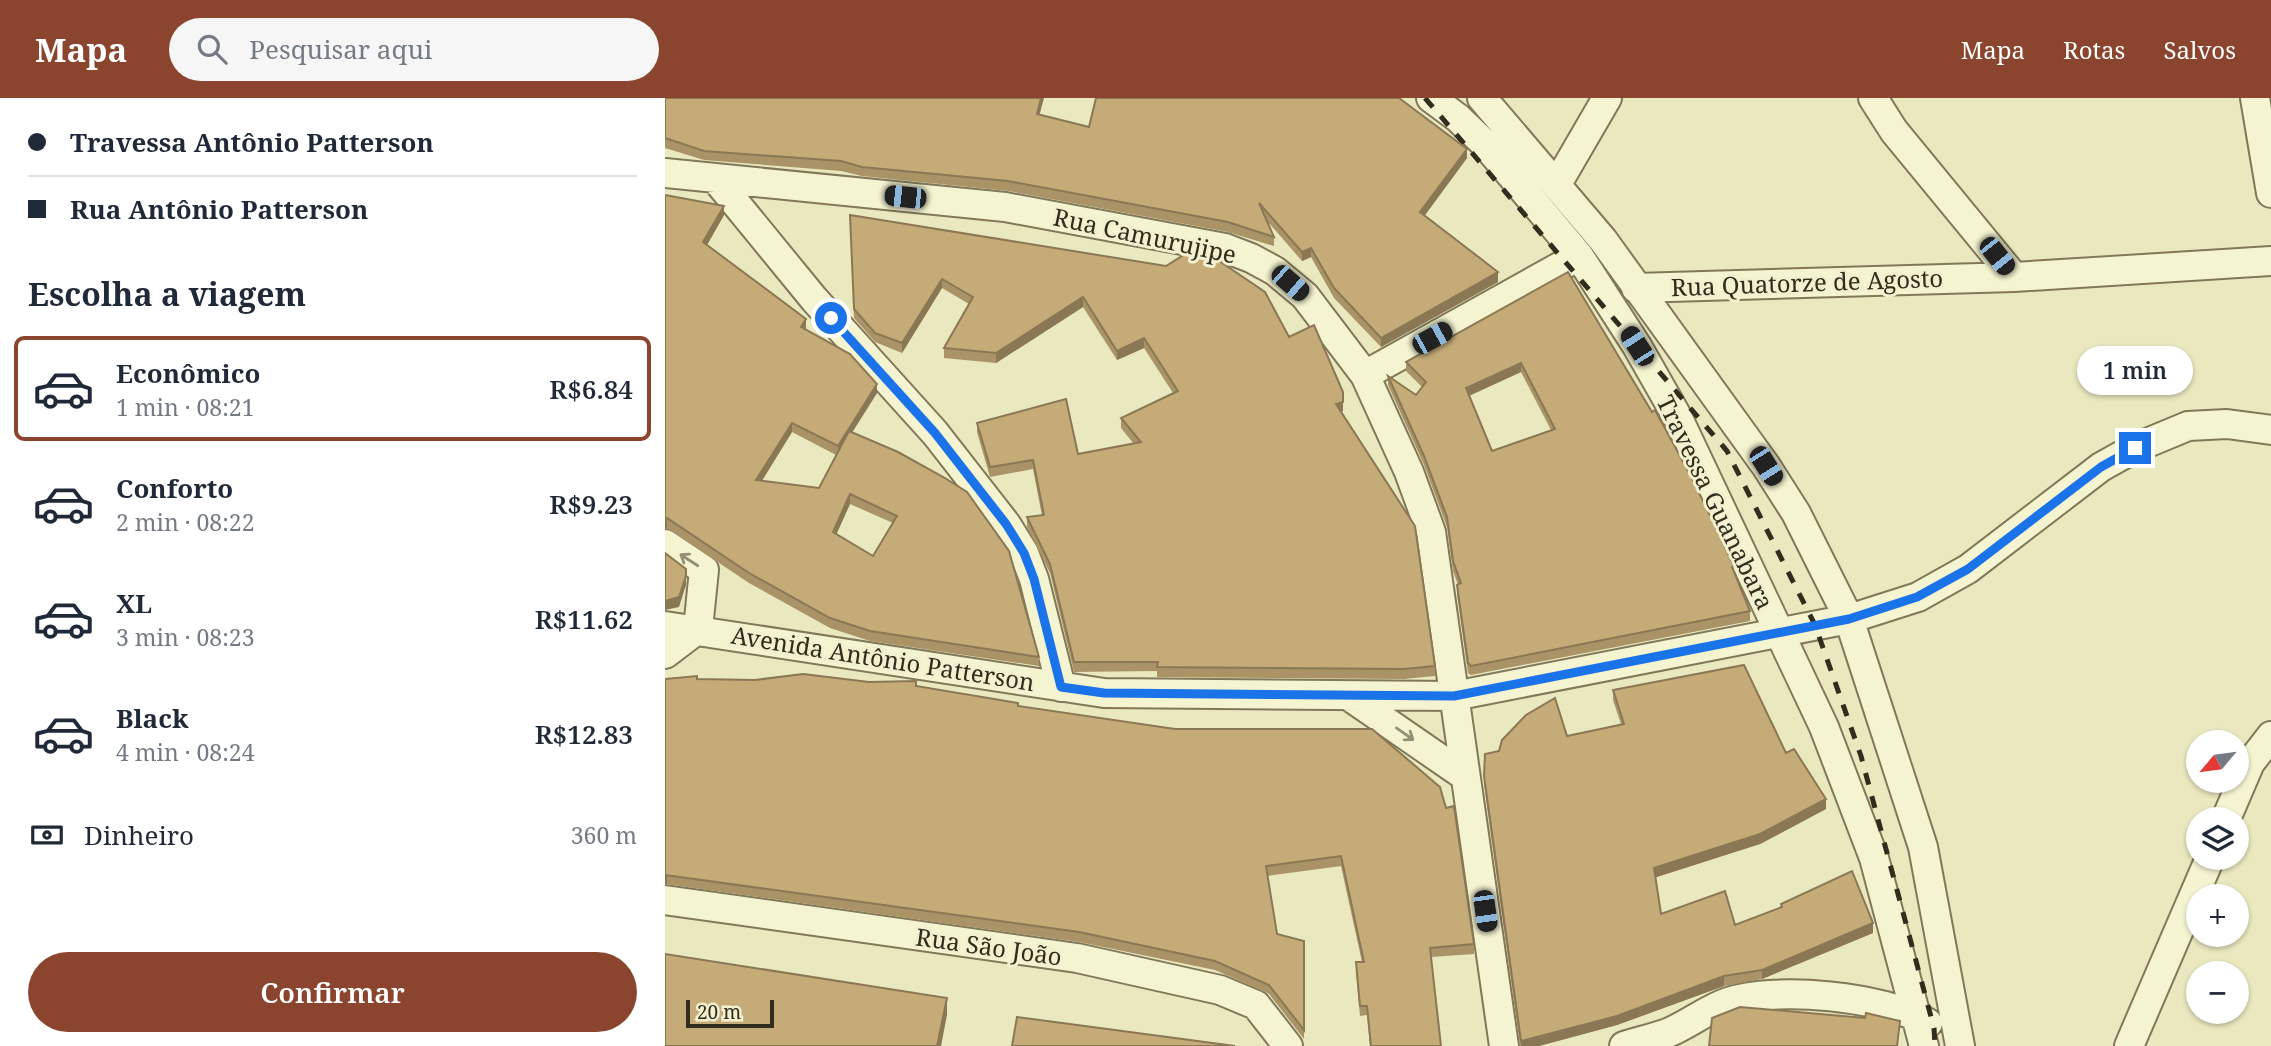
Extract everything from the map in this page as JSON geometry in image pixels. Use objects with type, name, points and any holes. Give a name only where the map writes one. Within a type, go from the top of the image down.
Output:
[{"type":"street","name":"Travessa Guanabara","points":[[1431,98],[1458,118],[1486,145],[1579,256],[1637,346],[1678,418],[1824,727],[1874,858],[1924,1046]]},
{"type":"street","points":[[1482,98],[1557,184],[1636,288],[1766,466],[1796,513],[1849,619],[1923,847],[1963,1044]]},
{"type":"street","points":[[1557,184],[1607,98]]},
{"type":"street","points":[[1873,98],[1894,131],[2014,277]]},
{"type":"street","points":[[2255,98],[2271,193]]},
{"type":"street","name":"Rua Camurujipe","points":[[665,173],[1005,207],[1225,248],[1275,271],[1305,296],[1365,375],[1409,472],[1430,532],[1504,1046]]},
{"type":"street","points":[[715,178],[814,299],[935,433],[1006,524],[1024,553],[1034,579],[1061,687]]},
{"type":"street","points":[[1365,375],[1579,256]]},
{"type":"street","name":"Rua Quatorze de Agosto","points":[[1636,288],[2014,277],[2271,261]]},
{"type":"street","name":"Avenida Antônio Patterson","points":[[665,626],[1061,687],[1147,695],[1454,696],[1849,619],[1917,597],[1968,569],[2101,467],[2135,448],[2189,426],[2227,424],[2271,430]]},
{"type":"street","points":[[665,544],[704,570],[698,629],[665,654]]},
{"type":"street","points":[[1349,695],[1465,776]]},
{"type":"street","points":[[2231,807],[2250,763],[2271,736]]},
{"type":"street","points":[[2129,1046],[2205,870]]},
{"type":"street","name":"Rua São João","points":[[665,900],[1077,958],[1208,987],[1256,1005],[1288,1046]]},
{"type":"street","points":[[1623,1046],[1668,1039],[1727,1002],[1792,993],[1837,997],[1916,1016],[1963,1044]]},
{"type":"building","points":[[665,98],[1041,98],[1037,114],[1089,127],[1096,98],[1399,98],[1467,149],[1420,212],[1498,272],[1381,338],[1334,288],[1311,248],[1302,252],[1259,203],[1274,237],[1228,222],[1008,181],[862,167],[841,161],[704,151],[665,138]]},
{"type":"building","points":[[665,195],[724,206],[703,242],[806,319],[801,327],[850,354],[877,384],[838,446],[792,423],[756,480],[819,488],[849,431],[898,452],[945,478],[967,492],[1009,551],[1039,657],[870,631],[830,618],[749,573],[665,519]],"holes":[[[850,494],[897,516],[873,556],[833,532]]]},
{"type":"building","points":[[850,215],[1166,266],[1193,249],[1206,252],[1265,292],[1289,337],[1314,325],[1343,392],[1343,402],[1336,404],[1415,526],[1435,666],[1404,669],[1157,667],[1158,662],[1074,662],[1050,564],[1027,517],[1044,515],[1033,460],[990,467],[977,423],[1066,399],[1078,454],[1141,442],[1121,418],[1178,391],[1144,338],[1117,351],[1083,297],[996,353],[944,348],[973,297],[942,279],[902,343],[875,333],[854,309]]},
{"type":"building","points":[[1568,272],[1652,412],[1655,410],[1692,478],[1734,566],[1732,567],[1750,611],[1471,666],[1468,663],[1457,585],[1461,583],[1453,561],[1447,517],[1424,456],[1388,376],[1416,395],[1426,382],[1406,362]],"holes":[[[1521,363],[1555,429],[1492,451],[1466,388]]]},
{"type":"building","points":[[665,553],[686,569],[686,576],[679,597],[665,601]]},
{"type":"building","points":[[1744,665],[1786,753],[1794,749],[1826,799],[1760,834],[1654,868],[1661,914],[1725,891],[1735,925],[1782,907],[1781,904],[1852,871],[1873,923],[1762,970],[1724,976],[1617,1016],[1521,1041],[1484,776],[1485,754],[1499,751],[1502,740],[1526,715],[1555,698],[1567,736],[1624,724],[1613,690]]},
{"type":"building","points":[[803,674],[869,682],[916,681],[916,686],[1018,703],[1018,706],[1175,729],[1372,729],[1440,787],[1446,808],[1454,806],[1474,944],[1430,948],[1441,1046],[1371,1046],[1367,1006],[1360,1006],[1356,962],[1364,962],[1341,856],[1266,866],[1277,934],[1304,941],[1304,1030],[1269,985],[1215,961],[1079,932],[665,875],[665,679],[697,676],[697,679],[755,680]]},
{"type":"building","points":[[665,954],[947,998],[937,1046],[665,1046]]},
{"type":"building","points":[[1740,1007],[1865,1018],[1866,1013],[1900,1021],[1897,1046],[1709,1046],[1712,1018]]},
{"type":"building","points":[[1017,1017],[1235,1046],[1012,1046]]},
{"type":"railway","points":[[1425,98],[1727,451],[1815,625],[1861,756],[1934,1028],[1935,1046]]},
{"type":"route","points":[[831,318],[935,433],[1006,524],[1024,553],[1034,579],[1061,687],[1104,693],[1454,696],[1849,619],[1917,597],[1968,569],[2101,467],[2135,448]]}]
